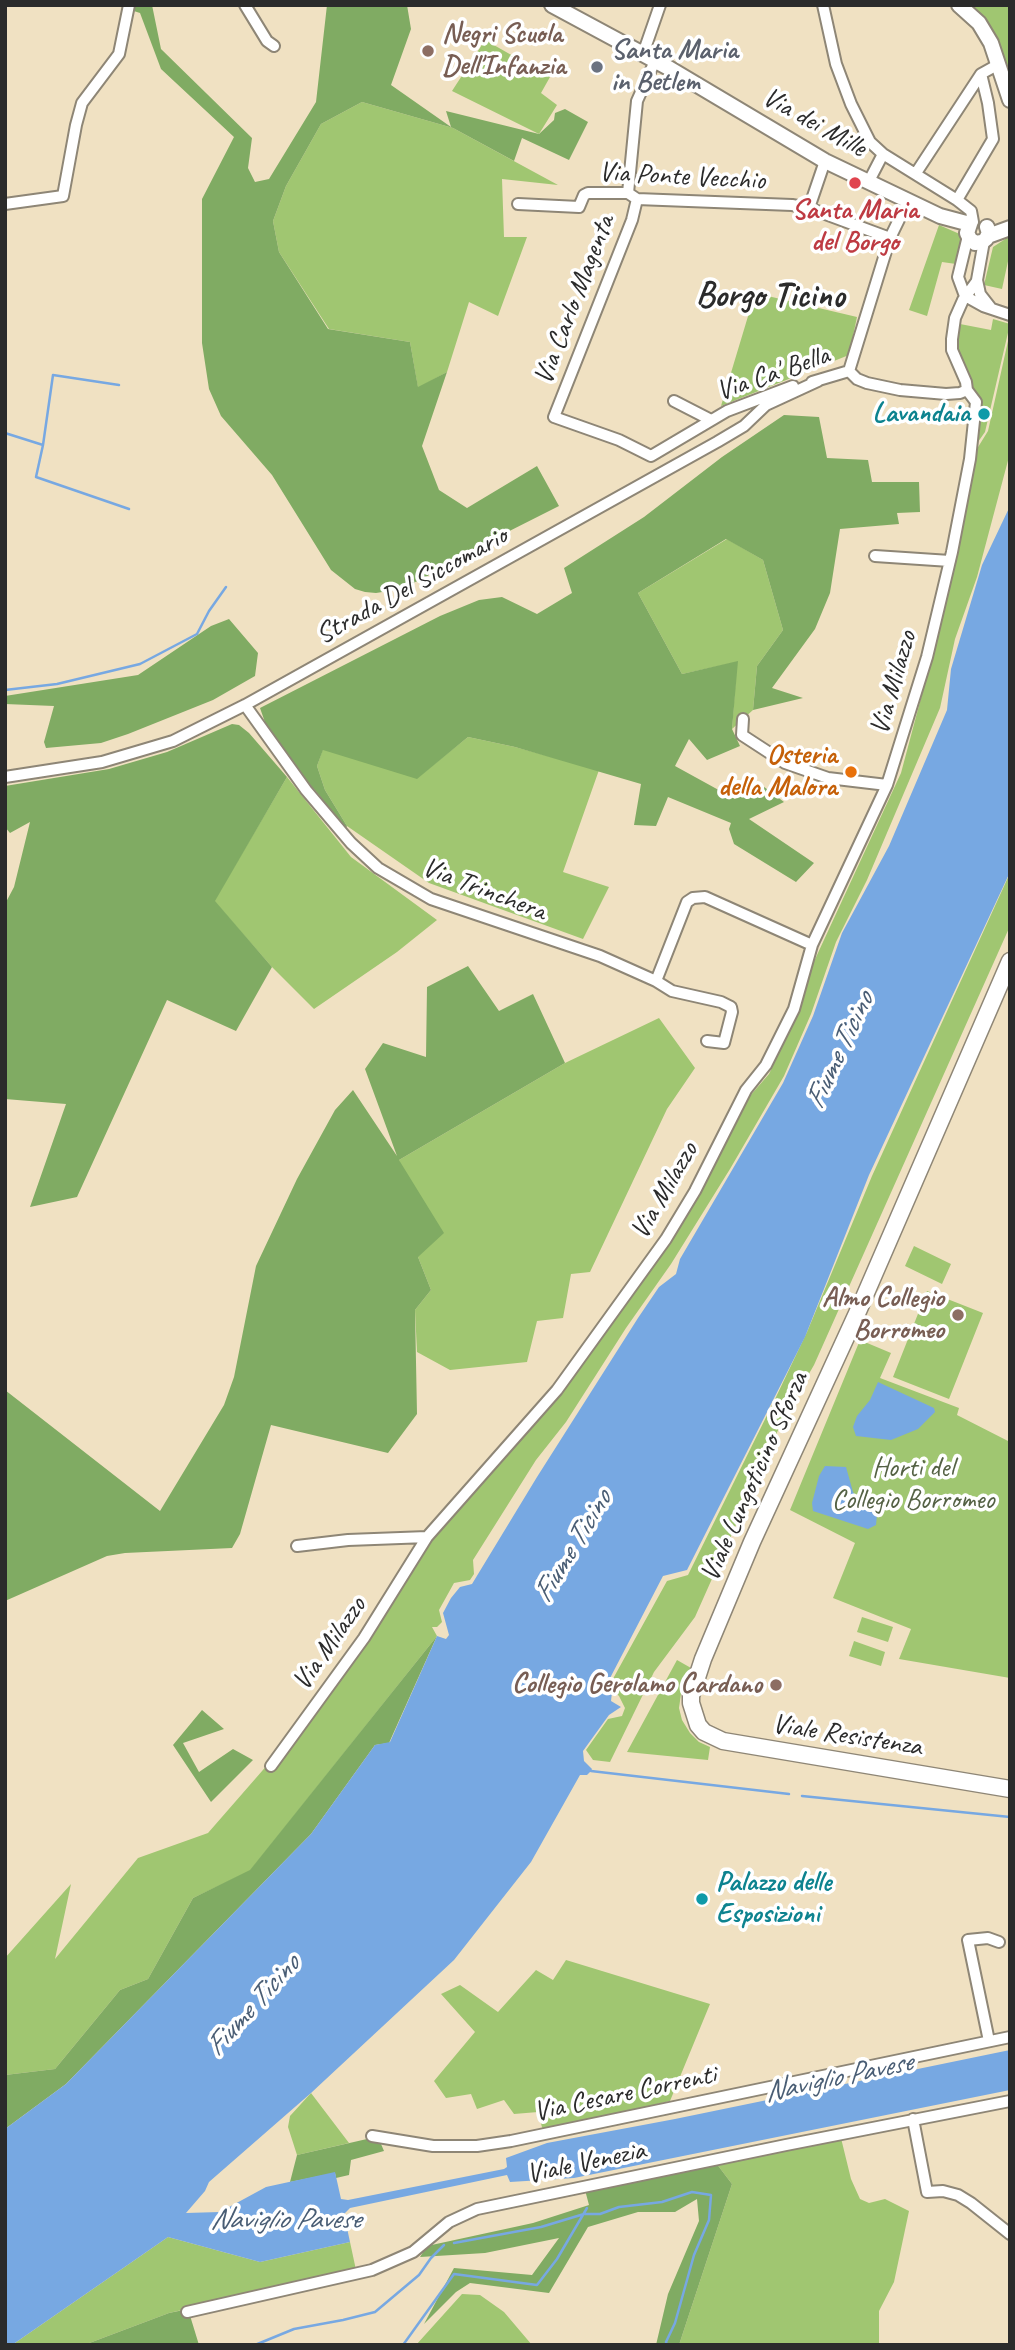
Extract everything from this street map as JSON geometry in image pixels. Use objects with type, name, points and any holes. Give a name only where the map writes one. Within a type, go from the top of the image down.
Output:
[{"type":"main road","name":"Viale Lungoticino Sforza","points":[[692,1710],[691,1696],[703,1659],[752,1542],[859,1310],[1010,961]]},
{"type":"main road","name":"Viale Resistenza","points":[[692,1710],[698,1725],[705,1732],[737,1744],[1010,1789]]},
{"type":"street","points":[[5,204],[64,196],[82,103],[119,54],[129,5]]},
{"type":"street","points":[[245,5],[267,41],[274,47]]},
{"type":"street","name":"Via dei Mille","points":[[552,5],[649,58],[825,161],[977,231]]},
{"type":"street","name":"Via Carlo Magenta","points":[[554,418],[632,219],[637,101],[660,5]]},
{"type":"street","points":[[823,5],[836,64],[851,104],[870,142],[971,211],[977,231],[977,281],[980,294],[989,306]]},
{"type":"street","points":[[959,5],[979,23],[991,43],[1010,100]]},
{"type":"street","points":[[916,173],[981,74],[999,64]]},
{"type":"street","points":[[957,200],[993,139],[981,74]]},
{"type":"street","points":[[869,181],[883,153]]},
{"type":"street","points":[[809,208],[825,161]]},
{"type":"street","name":"Via Ponte Vecchio","points":[[518,204],[579,207],[584,195],[589,193],[763,203],[809,208],[890,238]]},
{"type":"street","points":[[908,201],[890,238],[849,371],[857,379],[867,383],[900,390],[946,394],[967,390]]},
{"type":"street","points":[[977,231],[1010,228]]},
{"type":"street","points":[[977,231],[958,277],[965,296],[1010,315]]},
{"type":"street","points":[[965,296],[977,281]]},
{"type":"street","name":"Via Milazzo","points":[[271,1766],[365,1638],[427,1537],[557,1390],[682,1216],[746,1090],[766,1065],[794,1009],[812,945],[887,785],[921,679],[950,561],[970,459],[976,402],[967,390],[952,350],[955,318],[965,296]]},
{"type":"street","name":"Via Ca' Bella","points":[[554,418],[619,440],[651,456],[711,420],[758,398],[791,386],[849,371]]},
{"type":"street","name":"Strada Del Siccomario","points":[[5,777],[102,762],[173,741],[244,705],[717,442],[744,426],[766,405],[818,381]]},
{"type":"street","name":"Via Ca' Bella","points":[[674,401],[711,420]]},
{"type":"street","points":[[875,556],[950,561]]},
{"type":"street","name":"Via Trinchera","points":[[244,705],[322,810],[378,868],[431,899],[600,956],[672,991],[721,1002],[731,1007],[724,1043],[707,1041]]},
{"type":"street","points":[[743,719],[742,735],[785,763],[828,778],[887,785]]},
{"type":"street","points":[[656,981],[687,902],[693,898],[705,897],[812,945]]},
{"type":"street","points":[[297,1546],[348,1540],[427,1537]]},
{"type":"street","points":[[989,2041],[968,1940],[988,1938],[999,1942]]},
{"type":"street","name":"Via Cesare Correnti","points":[[372,2136],[433,2146],[477,2146],[512,2141],[1010,2037]]},
{"type":"street","name":"Viale Venezia","points":[[187,2312],[372,2270],[413,2252],[449,2222],[477,2209],[1010,2101]]},
{"type":"street","points":[[914,2119],[927,2192],[943,2191],[958,2195],[1010,2234]]},
{"type":"green space","points":[[115,5],[152,5],[161,49],[252,138],[248,168],[255,182],[269,179],[316,102],[327,5],[407,5],[411,29],[391,85],[451,127],[446,111],[539,134],[554,120],[555,113],[565,109],[588,122],[569,160],[522,138],[514,161],[453,128],[362,102],[321,124],[286,186],[273,221],[279,252],[328,329],[410,342],[418,387],[447,372],[422,446],[439,490],[467,508],[537,466],[559,506],[450,561],[423,579],[395,590],[376,593],[355,589],[331,570],[272,475],[221,416],[209,389],[202,343],[202,199],[234,137],[161,69],[140,13]]},
{"type":"green space","points":[[966,5],[1010,5],[1010,88]]},
{"type":"green space","points":[[485,40],[550,77],[541,93],[557,105],[539,134],[452,91]]},
{"type":"green space","points":[[362,102],[453,128],[558,185],[502,179],[504,237],[527,237],[498,316],[469,302],[447,372],[418,388],[410,342],[329,329],[279,252],[273,221],[286,186],[321,124]]},
{"type":"green space","points":[[939,225],[962,235],[956,264],[942,262],[927,316],[909,310]]},
{"type":"green space","points":[[1010,236],[1010,252],[1002,289],[984,285],[993,247]]},
{"type":"green space","points":[[755,293],[857,317],[849,355],[721,406]]},
{"type":"green space","points":[[993,319],[1010,324],[985,432],[973,449],[977,395],[954,350],[955,334],[960,324],[991,330]]},
{"type":"green space","points":[[1010,332],[1010,453],[977,577],[955,639],[940,708],[867,880],[836,942],[811,1014],[784,1076],[671,1264],[566,1422],[536,1460],[473,1560],[474,1574],[470,1580],[454,1583],[439,1610],[442,1622],[437,1627],[432,1627],[437,1636],[250,1871],[193,1898],[148,1979],[120,1990],[55,2069],[5,2075],[5,1958],[71,1884],[55,1959],[138,1858],[208,1833],[276,1755],[352,1657],[394,1600],[433,1537],[568,1383],[625,1306],[697,1200],[749,1097],[769,1074],[797,1013],[811,968],[901,773],[937,638],[975,452],[988,431]]},
{"type":"green space","points":[[784,415],[819,417],[827,458],[868,460],[872,482],[919,482],[920,512],[897,513],[899,524],[840,529],[830,593],[815,629],[772,688],[803,698],[753,710],[757,666],[783,630],[763,560],[726,539],[638,593],[682,674],[738,661],[732,729],[740,746],[707,760],[689,739],[675,766],[735,799],[755,780],[784,802],[749,819],[814,863],[796,882],[734,844],[729,829],[731,823],[668,797],[656,826],[634,825],[641,784],[515,747],[468,737],[417,779],[323,750],[317,766],[325,790],[347,826],[345,830],[267,728],[260,708],[440,616],[479,600],[502,597],[537,614],[572,593],[564,568],[644,517],[722,457]]},
{"type":"green space","points":[[727,539],[763,560],[783,630],[757,666],[753,710],[732,729],[737,662],[682,674],[638,593]]},
{"type":"green space","points":[[229,619],[258,653],[255,676],[213,700],[128,734],[101,743],[46,748],[44,742],[54,706],[5,704],[5,696],[138,675],[211,626]]},
{"type":"green space","points":[[232,724],[239,725],[249,733],[287,777],[215,901],[272,967],[236,1031],[167,1000],[77,1197],[30,1207],[66,1104],[5,1099],[5,904],[14,887],[30,822],[10,833],[5,827],[5,786],[109,769],[167,752]]},
{"type":"green space","points":[[468,737],[599,770],[563,872],[609,887],[583,939],[429,883],[347,826],[325,790],[317,766],[323,749],[417,778]]},
{"type":"green space","points":[[287,777],[351,857],[437,920],[397,952],[314,1009],[272,967],[214,901]]},
{"type":"green space","points":[[1010,873],[1010,926],[814,1365],[783,1419],[695,1617],[654,1672],[610,1762],[593,1760],[586,1750],[608,1719],[622,1716],[625,1708],[619,1696],[609,1686],[667,1581],[688,1575],[776,1397],[807,1332],[872,1176]]},
{"type":"green space","points":[[468,966],[499,1011],[533,994],[565,1063],[399,1160],[444,1233],[418,1257],[431,1290],[415,1310],[417,1414],[388,1453],[271,1425],[240,1534],[232,1548],[107,1556],[5,1601],[5,1390],[160,1511],[224,1405],[234,1377],[256,1266],[297,1179],[335,1110],[353,1090],[397,1156],[365,1069],[383,1043],[426,1057],[427,987]]},
{"type":"green space","points":[[659,1018],[695,1068],[667,1109],[590,1272],[571,1274],[563,1318],[537,1321],[527,1362],[450,1370],[417,1352],[415,1310],[431,1290],[418,1257],[399,1160],[565,1063]]},
{"type":"green space","points":[[914,1246],[951,1264],[942,1284],[905,1266]]},
{"type":"green space","points":[[927,1291],[983,1313],[949,1399],[893,1377]]},
{"type":"green space","name":"Horti del Collegio Borromeo","points":[[860,1340],[891,1353],[880,1378],[959,1408],[957,1415],[1010,1442],[1010,1678],[899,1659],[911,1629],[833,1598],[855,1543],[790,1510]]},
{"type":"green space","points":[[862,1617],[893,1627],[888,1642],[857,1632]]},
{"type":"green space","points":[[437,1636],[389,1743],[375,1745],[311,1834],[66,2084],[5,2129],[5,2075],[55,2069],[120,1990],[148,1979],[193,1898],[250,1870]]},
{"type":"green space","points":[[854,1641],[885,1652],[881,1666],[849,1656]]},
{"type":"green space","points":[[677,1660],[691,1668],[681,1694],[679,1708],[682,1720],[699,1742],[710,1747],[708,1760],[627,1752]]},
{"type":"green space","points":[[202,1710],[224,1729],[183,1743],[199,1772],[233,1749],[253,1760],[211,1802],[173,1745]]},
{"type":"green space","points":[[566,1960],[710,2004],[670,2101],[543,2131],[538,2112],[514,2114],[504,2100],[477,2109],[471,2094],[446,2098],[434,2081],[475,2032],[441,1994],[460,1985],[498,2012],[536,1970],[553,1980]]},
{"type":"green space","points":[[311,2093],[349,2143],[297,2155],[288,2127],[290,2116]]},
{"type":"green space","points":[[840,2134],[851,2179],[860,2199],[869,2203],[885,2199],[909,2211],[894,2282],[879,2311],[879,2345],[679,2345],[732,2184],[713,2159]]},
{"type":"green space","points":[[367,2139],[381,2144],[384,2151],[351,2160],[349,2175],[336,2178],[335,2173],[290,2182],[297,2155]]},
{"type":"green space","points":[[713,2159],[732,2184],[679,2345],[656,2345],[668,2294],[699,2221],[697,2199],[675,2212],[638,2212],[588,2227],[549,2293],[470,2283],[456,2292],[424,2324],[454,2268],[532,2275],[559,2238],[485,2253],[420,2257],[427,2246],[533,2223],[589,2205],[585,2190]]},
{"type":"green space","points":[[168,2237],[260,2262],[350,2242],[356,2270],[169,2313],[84,2345],[12,2345]]},
{"type":"green space","points":[[462,2294],[480,2295],[504,2312],[532,2345],[416,2345]]},
{"type":"green space","points":[[188,2309],[199,2345],[84,2345],[169,2313]]},
{"type":"water","points":[[1010,506],[1010,872],[869,1175],[805,1337],[687,1570],[663,1576],[608,1682],[612,1692],[611,1701],[621,1707],[609,1715],[583,1751],[584,1761],[592,1769],[587,1775],[580,1775],[531,1862],[454,1960],[311,2093],[209,2182],[205,2191],[186,2213],[220,2212],[266,2187],[335,2172],[341,2199],[348,2200],[504,2169],[507,2167],[506,2158],[547,2143],[1010,2050],[1010,2090],[574,2178],[510,2182],[507,2175],[350,2208],[344,2214],[350,2242],[260,2262],[168,2237],[12,2345],[5,2345],[5,2129],[66,2084],[311,1834],[375,1745],[390,1742],[437,1636],[446,1639],[449,1635],[443,1613],[451,1598],[460,1587],[472,1584],[638,1318],[659,1287],[676,1274],[680,1259],[783,1083],[813,1016],[842,933],[889,846],[947,710],[951,669],[982,565]]},
{"type":"water","points":[[878,1382],[934,1408],[935,1412],[918,1429],[891,1440],[856,1436],[853,1427],[857,1416],[870,1400]]},
{"type":"water","points":[[825,1466],[846,1467],[853,1492],[859,1501],[871,1507],[877,1515],[876,1525],[868,1529],[813,1511],[812,1503],[819,1476]]},
{"type":"waterway","points":[[119,385],[53,375],[36,477],[129,509]]},
{"type":"waterway","points":[[5,433],[43,445]]},
{"type":"waterway","points":[[5,690],[57,684],[140,664],[197,634],[226,587]]},
{"type":"waterway","points":[[591,1771],[789,1794]]},
{"type":"waterway","points":[[802,1796],[1010,1817]]},
{"type":"waterway","points":[[454,2243],[541,2227],[619,2207],[662,2202],[692,2192],[711,2195],[709,2220],[694,2255],[667,2345]]},
{"type":"waterway","points":[[403,2345],[454,2274],[537,2285],[557,2259],[587,2208]]},
{"type":"waterway","points":[[255,2345],[294,2329],[375,2312],[419,2275],[444,2245]]},
{"type":"place","name":"Negri Scuola Dell'Infanzia","points":[[428,51]]},
{"type":"place","name":"Santa Maria in Betlem","points":[[597,67]]},
{"type":"place","name":"Santa Maria del Borgo","points":[[855,183]]},
{"type":"place","name":"Lavandaia","points":[[984,414]]},
{"type":"place","name":"Osteria della Malora","points":[[851,772]]},
{"type":"place","name":"Almo Collegio Borromeo","points":[[958,1315]]},
{"type":"place","name":"Collegio Gerolamo Cardano","points":[[776,1685]]},
{"type":"place","name":"Palazzo delle Esposizioni","points":[[702,1899]]},
{"type":"district","name":"Borgo Ticino","points":[[770,297]]},
{"type":"water label","name":"Fiume Ticino","points":[[840,1051]]},
{"type":"water label","name":"Fiume Ticino","points":[[573,1547]]},
{"type":"water label","name":"Fiume Ticino","points":[[253,2006]]},
{"type":"water label","name":"Naviglio Pavese","points":[[838,2078]]},
{"type":"water label","name":"Naviglio Pavese","points":[[285,2220]]}]
